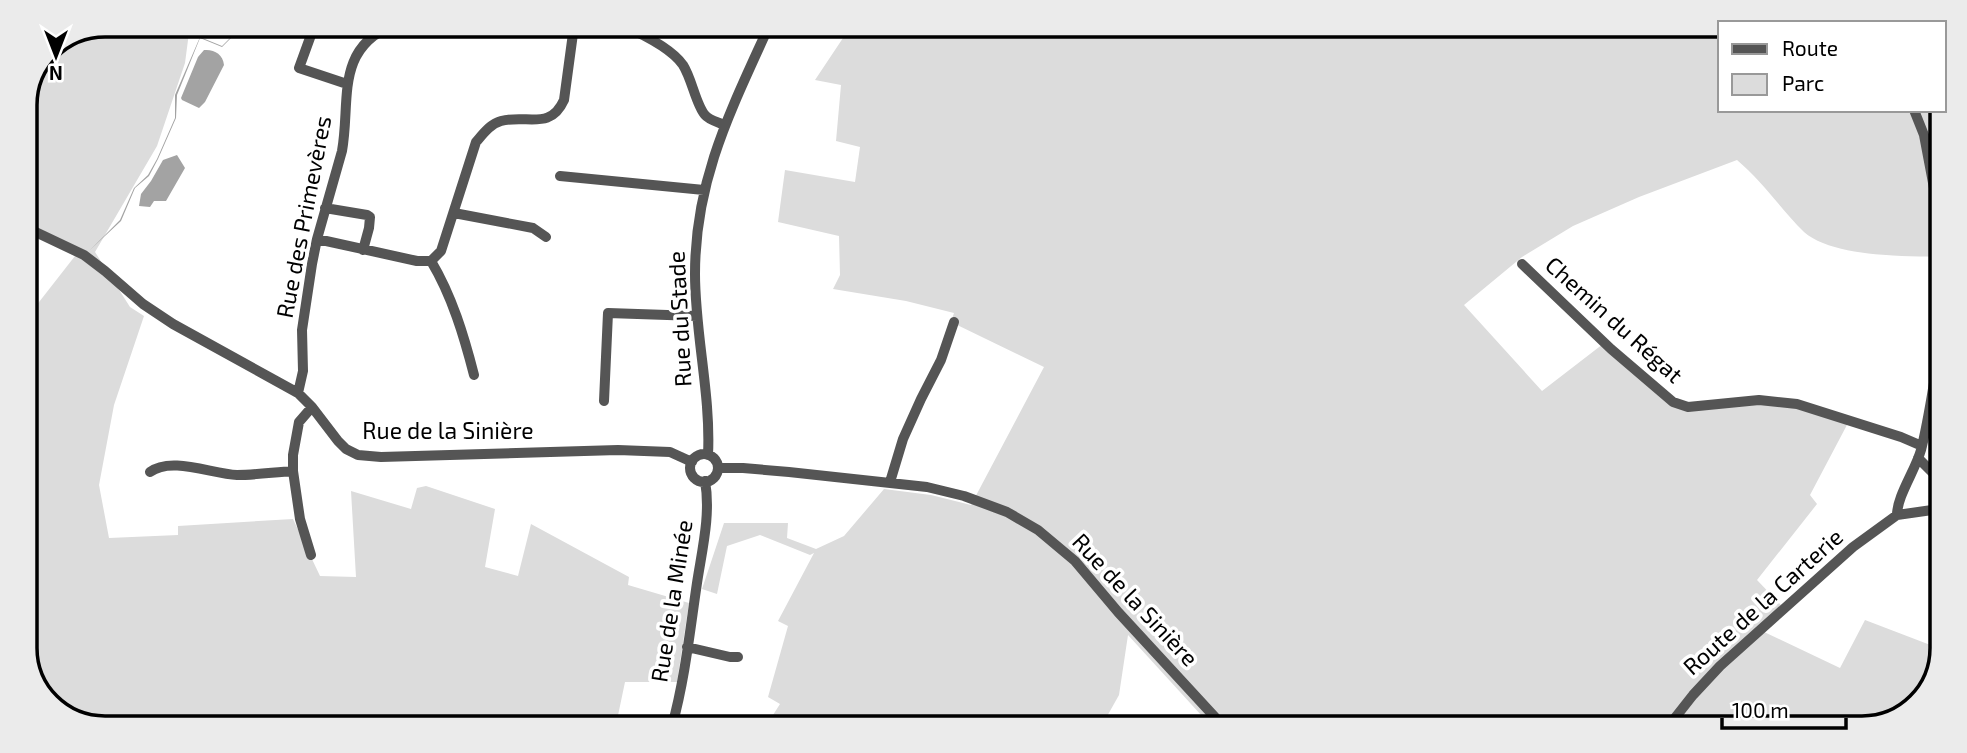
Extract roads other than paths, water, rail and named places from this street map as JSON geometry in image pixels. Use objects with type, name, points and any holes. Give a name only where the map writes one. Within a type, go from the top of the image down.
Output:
[{"type":"street","points":[[310,37],[299,68],[347,84]]},
{"type":"street","name":"Rue des Primevères","points":[[298,393],[303,371],[302,330],[317,239],[345,136],[347,84],[352,61],[369,37]]},
{"type":"street","points":[[317,239],[417,261],[431,261],[442,251],[476,142],[488,128],[501,121],[545,119],[559,110],[564,100],[573,37]]},
{"type":"street","points":[[644,37],[682,63],[703,113],[707,118],[724,125]]},
{"type":"street","name":"Rue du Stade","points":[[708,455],[695,275],[704,190],[724,125],[764,37]]},
{"type":"street","points":[[1915,112],[1924,135],[1930,167]]},
{"type":"street","points":[[559,176],[704,190]]},
{"type":"street","points":[[325,208],[370,217],[363,250]]},
{"type":"street","points":[[454,213],[533,228],[546,237]]},
{"type":"street","name":"Rue de la Sinière","points":[[37,232],[64,244],[106,271],[143,304],[173,324],[298,393],[338,441],[352,453],[366,457],[624,450],[670,453],[692,462]]},
{"type":"street","points":[[431,261],[464,337],[474,375]]},
{"type":"street","name":"Chemin du Régat","points":[[1522,264],[1611,349],[1673,402],[1688,407],[1711,407],[1759,400],[1797,404],[1922,446]]},
{"type":"street","points":[[604,401],[603,313],[697,316]]},
{"type":"street","points":[[890,482],[904,439],[920,399],[941,360],[954,322]]},
{"type":"street","points":[[311,555],[300,519],[293,455],[299,422],[312,407]]},
{"type":"street","points":[[1930,424],[1897,505],[1897,515],[1930,510]]},
{"type":"street","points":[[701,454],[708,455],[715,460],[718,468],[713,479],[696,479],[691,471],[692,462],[701,454]]},
{"type":"street","points":[[1918,458],[1930,470]]},
{"type":"street","points":[[150,472],[156,467],[185,466],[237,475],[293,471]]},
{"type":"street","name":"Rue de la Sinière","points":[[718,468],[743,468],[927,487],[964,496],[1007,512],[1038,530],[1075,561],[1214,716]]},
{"type":"street","name":"Rue de la Minée","points":[[674,716],[706,521],[705,481]]},
{"type":"street","name":"Route de la Carterie","points":[[1676,716],[1720,666],[1853,547],[1897,515]]},
{"type":"street","points":[[687,647],[738,657]]}]
